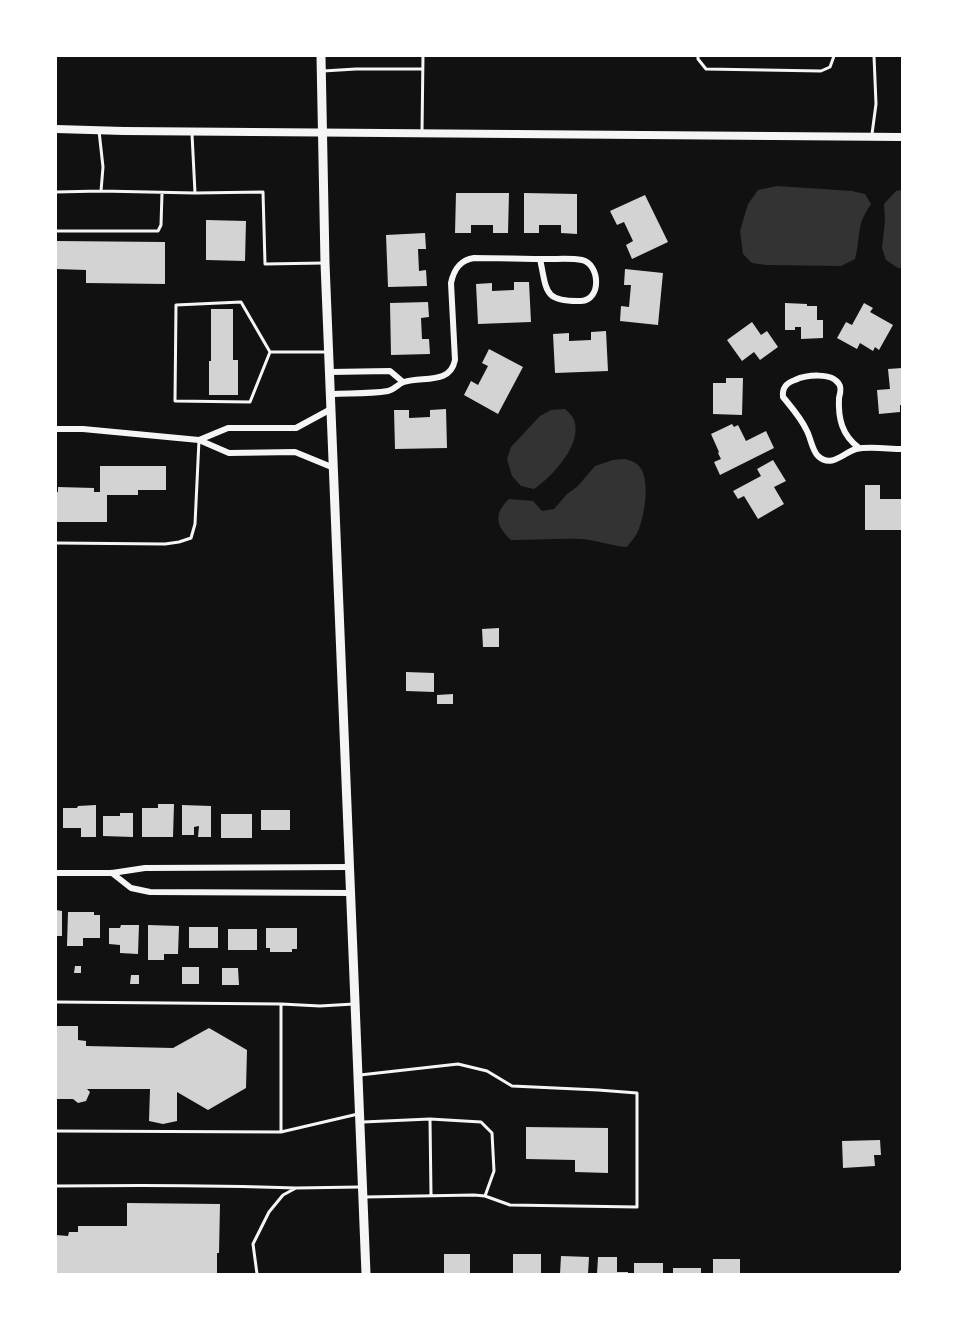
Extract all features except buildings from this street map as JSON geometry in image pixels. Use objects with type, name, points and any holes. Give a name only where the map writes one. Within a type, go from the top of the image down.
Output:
[{"type":"main road","points":[[321,56],[325,263],[357,1004],[366,1275]]},
{"type":"street","points":[[56,129],[903,137]]},
{"type":"street","points":[[331,394],[390,391],[403,382],[442,377],[449,373],[455,360],[451,283],[454,271],[469,259],[474,258],[540,259],[582,260],[594,268],[594,293],[584,301],[555,299],[546,288],[540,259]]},
{"type":"street","points":[[330,372],[390,371],[403,382]]},
{"type":"street","points":[[859,448],[849,440],[843,429],[840,416],[839,384],[830,378],[818,375],[793,380],[784,387],[783,397],[802,421],[815,452],[824,460],[836,460],[859,448],[903,449]]},
{"type":"street","points":[[199,440],[228,428],[296,428],[332,410]]},
{"type":"street","points":[[56,429],[83,429],[199,440],[229,453],[295,452],[334,468]]},
{"type":"street","points":[[56,873],[112,873],[145,868],[350,867]]},
{"type":"street","points":[[112,873],[131,888],[150,892],[351,893]]},
{"type":"lane","points":[[422,133],[423,56]]},
{"type":"lane","points":[[698,56],[705,69],[821,71],[830,67],[834,56]]},
{"type":"lane","points":[[871,137],[876,104],[874,56]]},
{"type":"lane","points":[[322,71],[423,69]]},
{"type":"lane","points":[[99,130],[103,167],[101,191]]},
{"type":"lane","points":[[192,132],[195,193]]},
{"type":"lane","points":[[56,192],[263,192],[265,264],[325,263]]},
{"type":"lane","points":[[56,231],[158,231],[161,225],[162,192]]},
{"type":"lane","points":[[241,302],[270,352],[250,402],[175,401],[176,305],[241,302]]},
{"type":"lane","points":[[270,352],[329,352]]},
{"type":"lane","points":[[56,543],[165,543],[191,538],[195,524],[199,440]]},
{"type":"lane","points":[[56,1002],[320,1006],[357,1004]]},
{"type":"lane","points":[[281,1004],[281,1132]]},
{"type":"lane","points":[[56,1186],[296,1188],[431,1196],[474,1195],[485,1196],[510,1205],[637,1207],[637,1094],[512,1086],[487,1071],[458,1064],[359,1075]]},
{"type":"lane","points":[[56,1131],[281,1132],[360,1118],[481,1122],[492,1133],[494,1171],[485,1196]]},
{"type":"lane","points":[[430,1119],[431,1196]]},
{"type":"lane","points":[[257,1275],[254,1244],[269,1212],[283,1196],[296,1188]]},
{"type":"shaded area","points":[[777,186],[852,191],[865,194],[871,204],[861,225],[855,259],[841,266],[752,263],[743,254],[740,231],[748,204],[758,190]]},
{"type":"shaded area","points":[[902,190],[902,268],[898,268],[886,260],[882,248],[884,204],[896,191]]},
{"type":"shaded area","points":[[565,409],[573,418],[576,429],[570,449],[557,468],[541,484],[534,489],[521,486],[512,476],[507,459],[511,447],[540,416],[551,410]]},
{"type":"shaded area","points":[[625,459],[637,464],[642,470],[646,487],[641,524],[627,547],[581,539],[511,540],[502,530],[498,520],[500,510],[509,499],[533,501],[542,511],[554,509],[595,466]]}]
